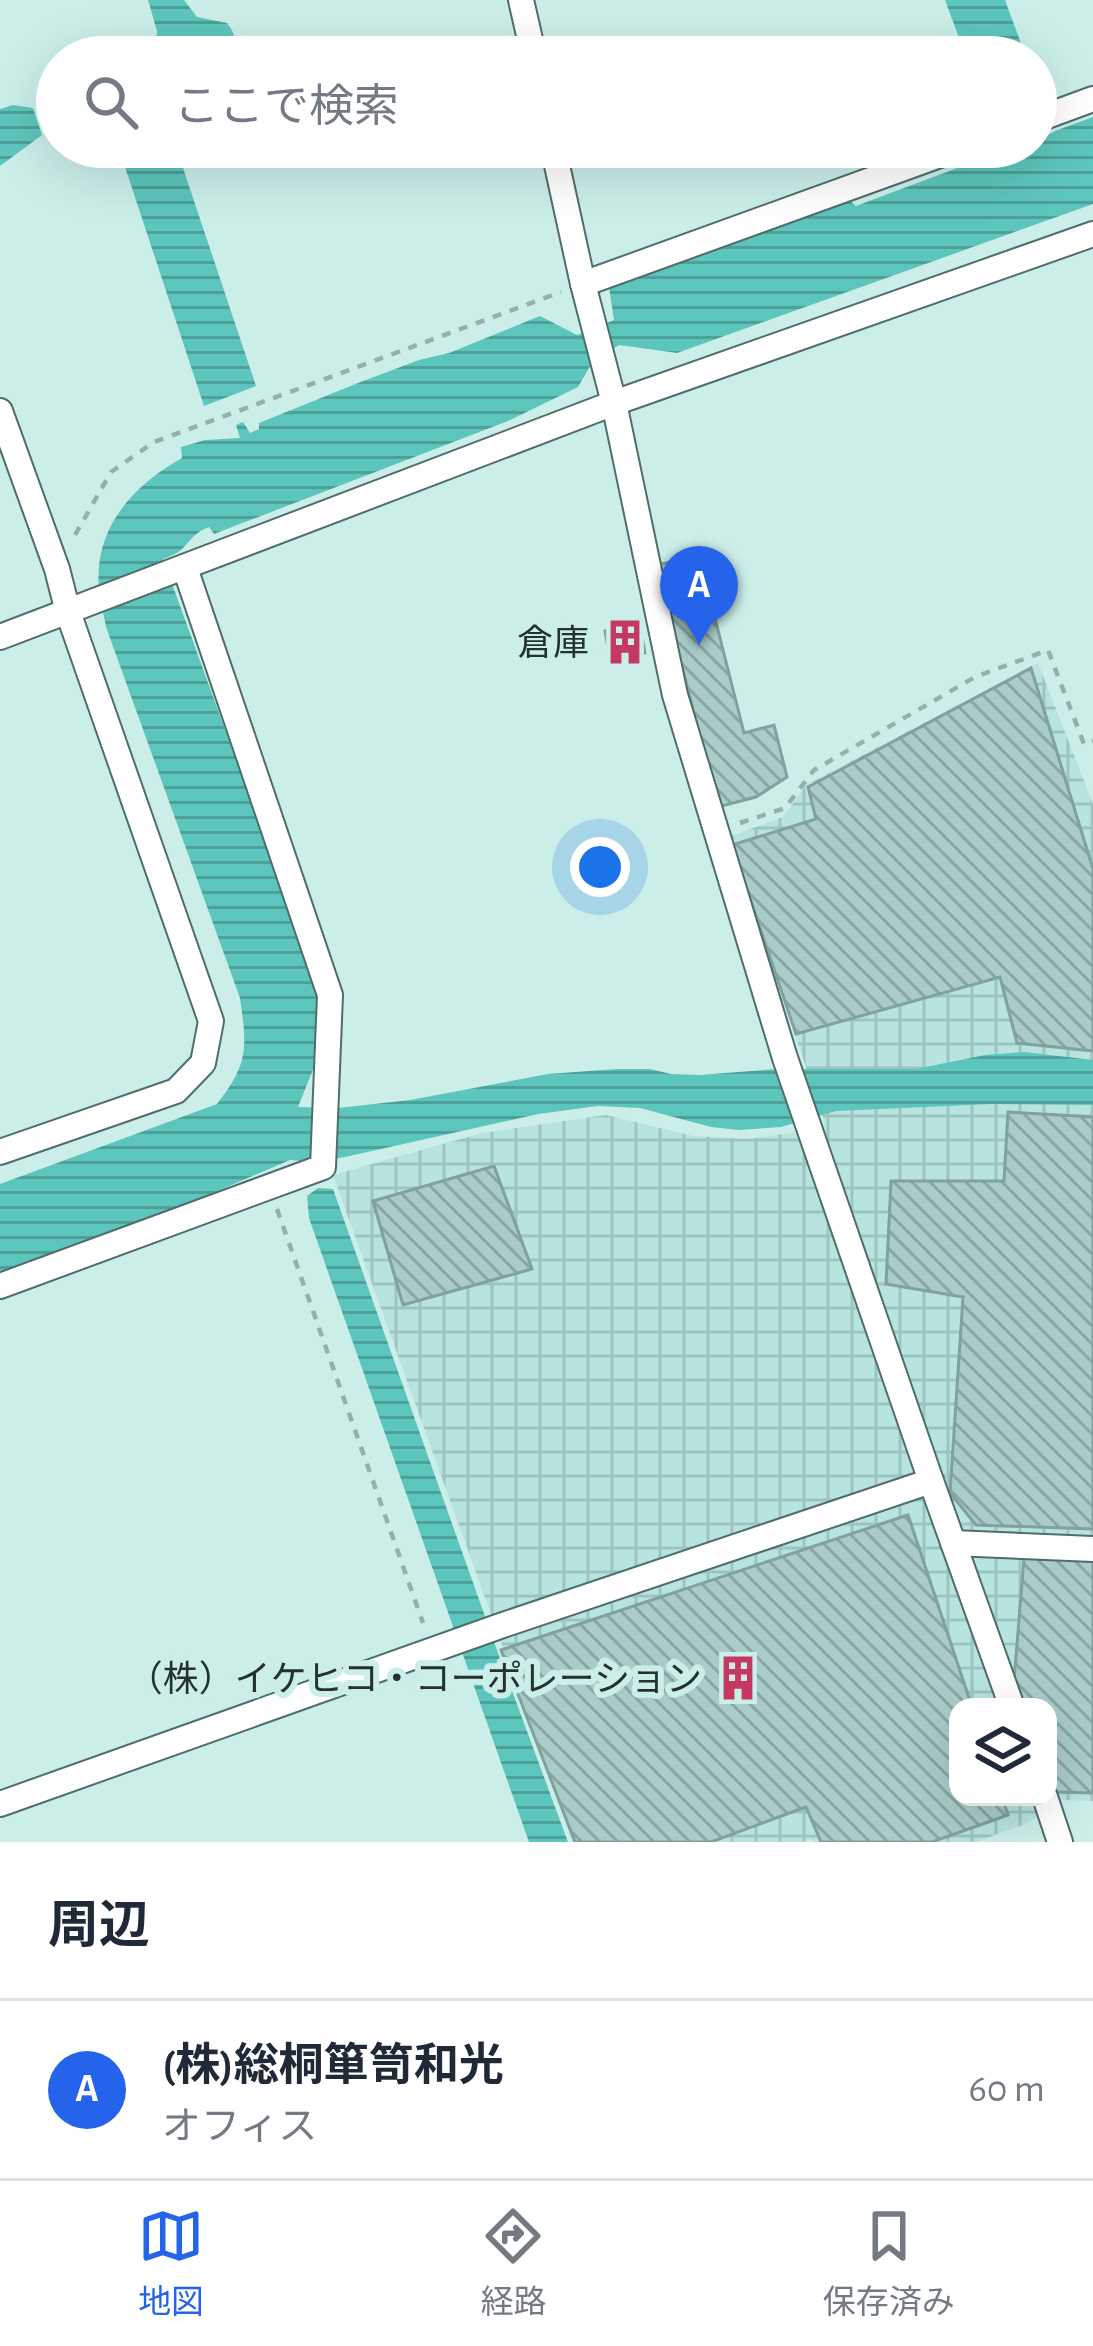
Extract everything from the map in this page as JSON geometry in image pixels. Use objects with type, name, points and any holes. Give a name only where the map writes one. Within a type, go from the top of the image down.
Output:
[{"type":"street","points":[[521,0],[529,36]]},
{"type":"street","points":[[1057,112],[1093,99]]},
{"type":"street","points":[[558,168],[675,695],[785,1058],[1009,1698]]},
{"type":"street","points":[[583,284],[904,168]]},
{"type":"street","points":[[0,638],[184,568],[610,392],[1093,234]]},
{"type":"street","points":[[0,411],[73,610],[211,1021],[203,1063],[176,1091],[0,1153]]},
{"type":"street","points":[[0,1286],[323,1167],[330,995],[184,568]]},
{"type":"street","points":[[0,1804],[503,1625],[931,1481]]},
{"type":"street","points":[[953,1543],[1093,1549]]},
{"type":"street","points":[[1048,1806],[1060,1842]]},
{"type":"path","points":[[57,569],[111,472],[154,442],[583,284]]},
{"type":"path","points":[[718,830],[785,808],[814,770],[975,677],[1048,650],[1084,744],[1093,741]]},
{"type":"path","points":[[269,1187],[437,1648]]},
{"type":"shaded area","points":[[1038,663],[1093,804],[1093,1801],[1057,1803],[1057,1698],[949,1698],[949,1806],[1052,1806],[1026,1824],[975,1842],[573,1842],[333,1175],[482,1133],[606,1115],[693,1136],[748,1139],[825,1123],[728,837],[783,817],[806,785]]},
{"type":"water","points":[[148,0],[184,0],[197,17],[227,23],[234,36],[156,36]]},
{"type":"water","points":[[945,0],[1005,0],[1018,36],[958,36]]},
{"type":"water","points":[[13,105],[33,108],[36,139],[0,166],[0,109]]},
{"type":"water","points":[[1093,117],[1093,204],[677,353],[619,345],[592,363],[578,387],[508,421],[214,534],[209,527],[163,559],[315,977],[320,1000],[318,1057],[298,1107],[410,1100],[548,1074],[617,1069],[700,1075],[775,1069],[916,1069],[1024,1052],[1093,1060],[1093,1105],[836,1111],[781,1127],[739,1130],[640,1108],[598,1106],[538,1114],[345,1157],[290,1160],[143,1223],[0,1273],[0,1184],[217,1104],[243,1054],[240,998],[101,603],[103,547],[133,495],[182,458],[181,447],[240,438],[236,425],[243,422],[250,433],[259,429],[259,423],[358,383],[540,316],[577,335],[614,320],[609,287],[850,201],[856,206],[957,168],[1057,168],[1057,130]]},
{"type":"water","points":[[125,168],[183,168],[256,386],[204,406]]},
{"type":"water","points":[[318,1188],[333,1189],[568,1842],[529,1842],[309,1218],[307,1196]]},
{"type":"building","points":[[699,555],[744,733],[774,725],[787,777],[756,797],[718,807],[656,565]]},
{"type":"building","name":"倉庫","points":[[640,626],[645,653],[610,659],[605,631]]},
{"type":"building","points":[[1031,668],[1093,869],[1093,1051],[1017,1043],[1000,977],[796,1034],[732,845],[816,819],[808,787]]},
{"type":"building","points":[[1008,1112],[1093,1117],[1093,1529],[976,1525],[950,1493],[963,1297],[886,1284],[891,1181],[1004,1181]]},
{"type":"building","points":[[494,1166],[532,1269],[403,1305],[373,1201]]},
{"type":"building","name":"（株）イケヒコ・コーポレーション","points":[[908,1515],[969,1698],[949,1698],[949,1806],[1005,1806],[1008,1815],[932,1842],[821,1842],[806,1807],[711,1842],[575,1842],[501,1650]]},
{"type":"building","points":[[1024,1558],[1093,1560],[1093,1793],[1057,1792],[1057,1698],[1020,1698],[1014,1681]]},
{"type":"place","name":"倉庫","points":[[625,642]]},
{"type":"place","name":"(株)総桐箪笥和光","points":[[699,645]]},
{"type":"place","name":"（株）イケヒコ・コーポレーション","points":[[738,1678]]}]
